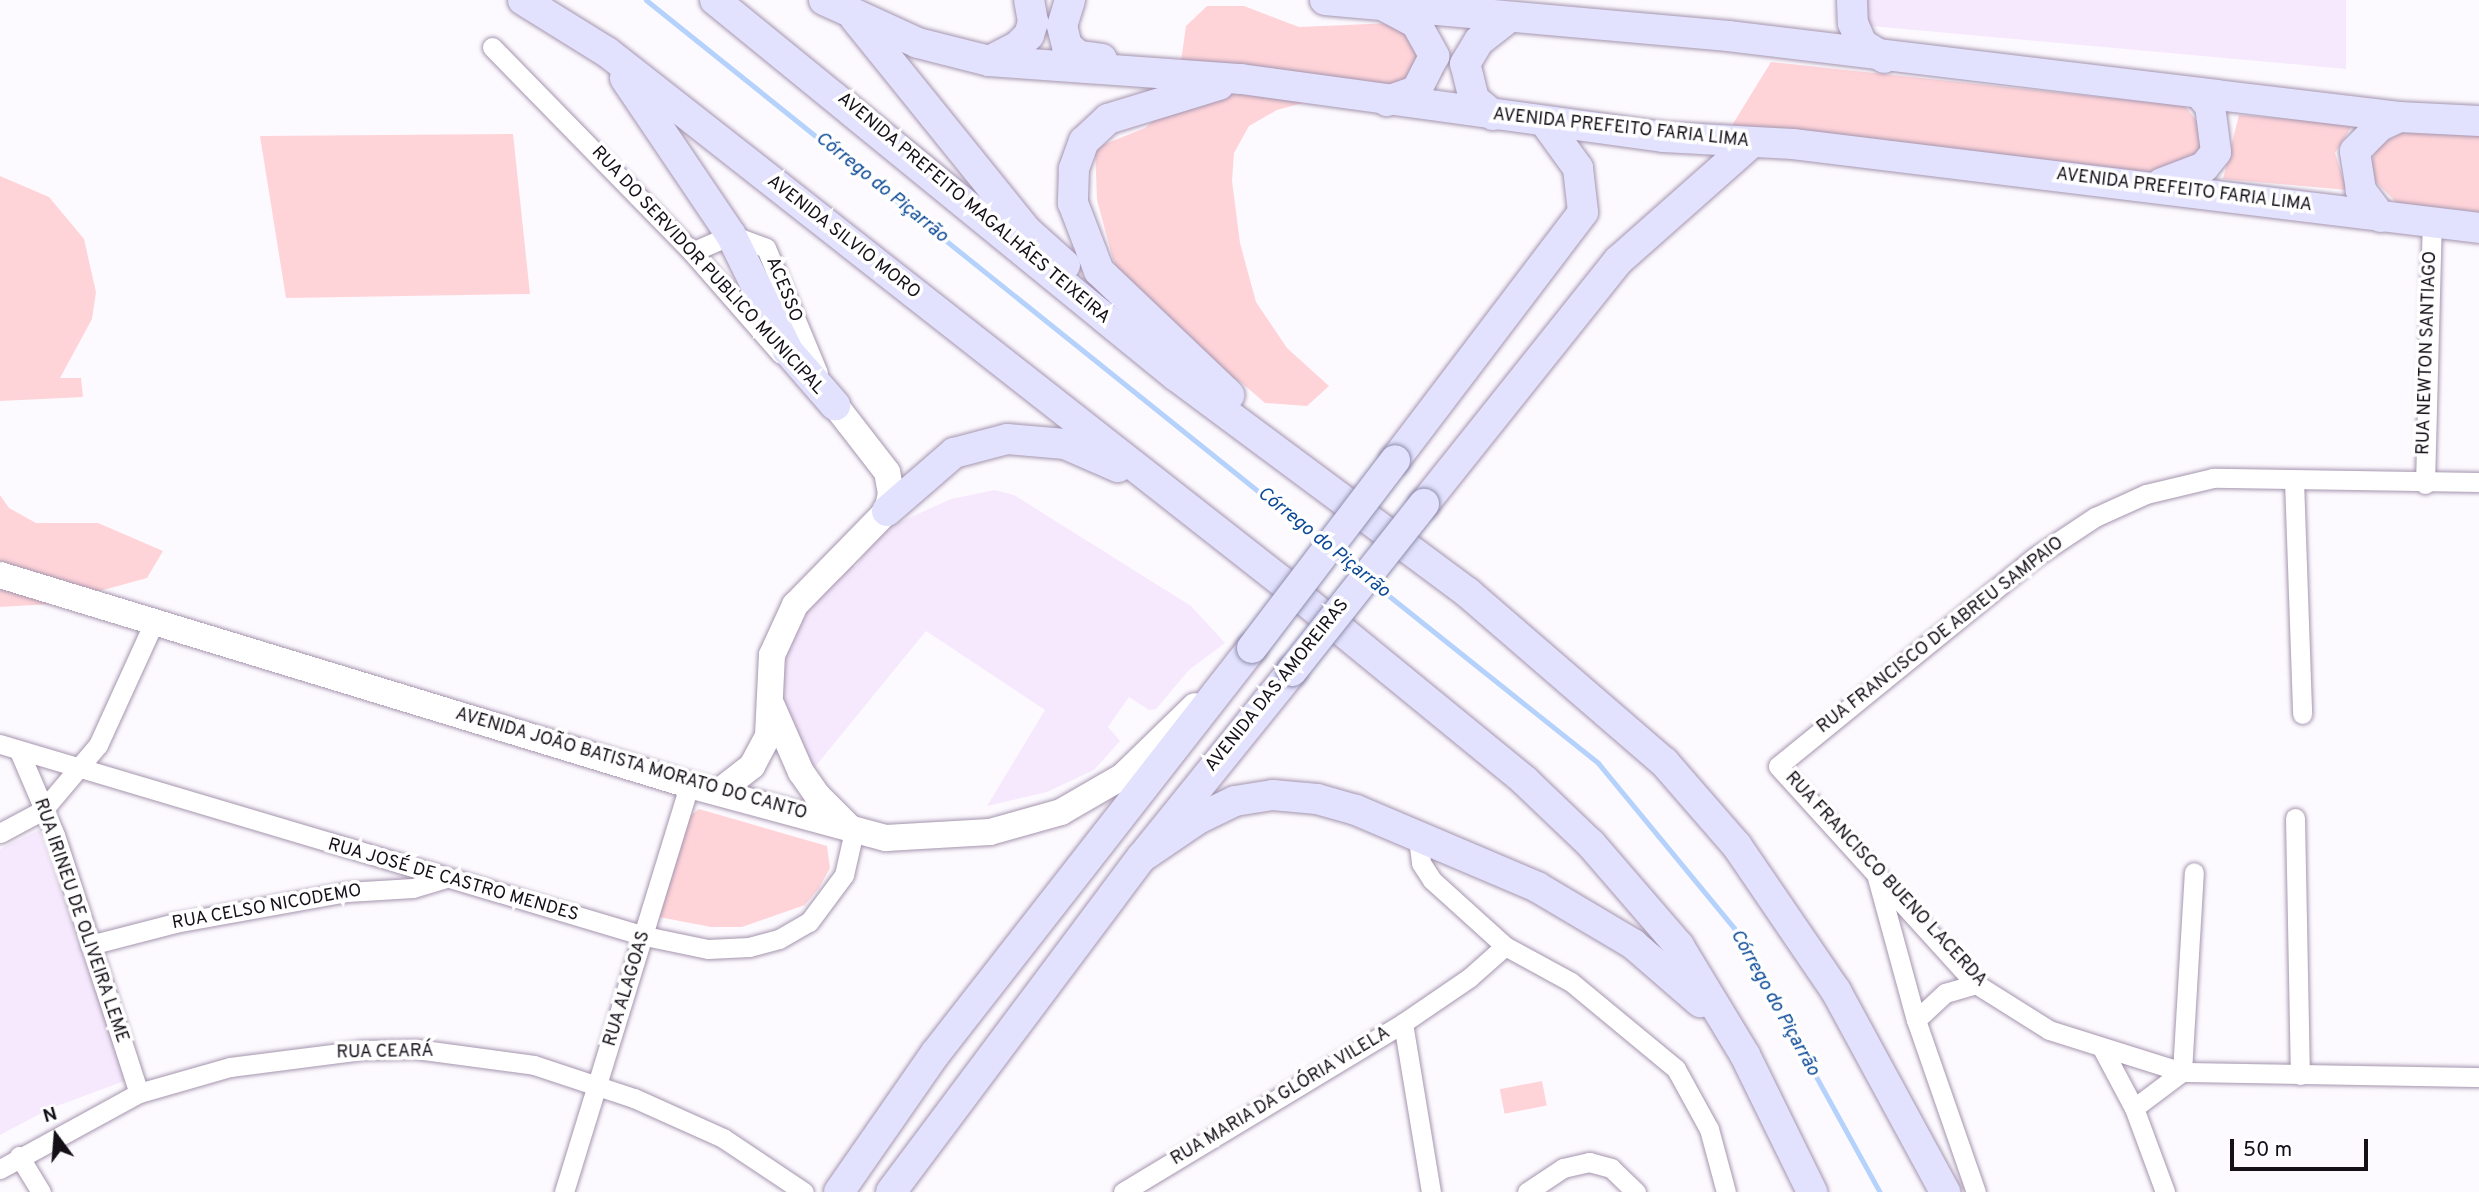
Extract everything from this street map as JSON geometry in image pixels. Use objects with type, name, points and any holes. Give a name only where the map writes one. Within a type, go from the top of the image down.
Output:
[{"type":"main road","name":"AVENIDA SILVIO MORO","points":[[523,0],[607,52],[1157,485]]},
{"type":"main road","name":"AVENIDA PREFEITO MAGALHÃES TEIXEIRA","points":[[715,0],[888,137],[1015,248],[1225,414],[1468,593],[1664,762],[1700,802],[1772,893],[1836,991],[1945,1192]]},
{"type":"main road","name":"AVENIDA PREFEITO FARIA LIMA","points":[[824,0],[848,8],[918,43],[989,61],[1241,79],[1493,115],[1750,144],[1793,144],[2155,185],[2479,228]]},
{"type":"main road","points":[[989,61],[1017,47],[1029,35],[1033,22],[1029,0]]},
{"type":"main road","points":[[1070,0],[1062,26],[1067,46],[1079,56],[1141,64],[1171,74]]},
{"type":"main road","points":[[1325,0],[1728,36],[1884,58],[2399,117],[2479,121]]},
{"type":"main road","points":[[1852,0],[1853,23],[1862,44],[1884,58]]},
{"type":"main road","points":[[1382,5],[1416,23],[1434,56],[1416,91],[1387,101]]},
{"type":"main road","name":"AVENIDA PREFEITO MAGALHÃES TEIXEIRA","points":[[848,8],[1027,231],[1209,394],[1225,414]]},
{"type":"main road","points":[[1493,115],[1474,99],[1465,64],[1479,41],[1510,17]]},
{"type":"main road","points":[[607,52],[731,235],[788,351],[835,405]]},
{"type":"main road","points":[[1241,79],[1108,119],[1084,141],[1074,169],[1073,204],[1099,271],[1331,491]]},
{"type":"main road","points":[[2155,185],[2183,178],[2204,167],[2216,152],[2213,118],[2199,93]]},
{"type":"main road","points":[[2381,217],[2361,190],[2355,150],[2380,126],[2399,117]]},
{"type":"main road","points":[[839,1192],[934,1054],[1227,676],[1252,648],[1583,212],[1578,168],[1544,121]]},
{"type":"main road","name":"AVENIDA DAS AMOREIRAS","points":[[891,1192],[1142,857],[1619,260],[1750,144]]},
{"type":"main road","points":[[887,511],[954,453],[1007,439],[1065,444],[1157,485],[1456,723],[1591,844],[1679,946],[1745,1055],[1812,1192]]},
{"type":"main road","points":[[1142,857],[1217,809],[1235,801],[1273,795],[1317,799],[1356,810],[1537,887],[1597,920],[1663,966],[1745,1055]]},
{"type":"street","name":"RUA DO SERVIDOR PUBLICO MUNICIPAL","points":[[492,47],[692,252],[802,377],[835,405],[887,472],[891,494],[887,511]]},
{"type":"street","name":"RUA NEWTON SANTIAGO","points":[[2425,484],[2432,223]]},
{"type":"street","points":[[692,252],[731,235]]},
{"type":"street","name":"RUA FRANCISCO DE ABREU SAMPAIO","points":[[1779,766],[2035,557],[2095,517],[2146,494],[2213,478],[2425,484],[2479,482]]},
{"type":"street","points":[[2294,480],[2302,714]]},
{"type":"street","points":[[720,791],[759,755],[768,736],[772,654],[795,606],[887,511]]},
{"type":"street","name":"AVENIDA JOÃO BATISTA MORATO DO CANTO","points":[[0,575],[689,785],[720,791],[886,838],[955,837],[1025,825],[1061,812],[1107,787],[1140,762],[1227,676]]},
{"type":"street","points":[[0,833],[43,810],[79,771],[98,745],[154,622]]},
{"type":"street","points":[[771,705],[801,772],[817,796],[854,831]]},
{"type":"street","name":"RUA JOSÉ DE CASTRO MENDES","points":[[0,744],[79,771],[645,936],[708,949],[749,947],[779,939],[808,922],[829,900],[844,875],[854,831]]},
{"type":"street","name":"RUA IRINEU DE OLIVEIRA LEME","points":[[19,751],[43,810],[139,1093]]},
{"type":"street","name":"RUA FRANCISCO BUENO LACERDA","points":[[1779,766],[1875,869],[1976,984],[2049,1030],[2103,1051],[2182,1072],[2479,1077]]},
{"type":"street","name":"RUA ALAGOAS","points":[[564,1192],[645,936],[689,785]]},
{"type":"street","points":[[2295,818],[2300,1075]]},
{"type":"street","points":[[1418,838],[1421,863],[1432,880],[1505,946],[1571,982],[1676,1069],[1709,1129],[1726,1192]]},
{"type":"street","points":[[1875,869],[1916,1020],[1976,1192]]},
{"type":"street","points":[[2134,1108],[2182,1072],[2194,872]]},
{"type":"street","name":"RUA CELSO NICODEMO","points":[[90,945],[186,920],[347,892],[413,888],[445,878]]},
{"type":"street","name":"RUA MARIA DA GLÓRIA VILELA","points":[[1123,1192],[1403,1023],[1469,978],[1505,946]]},
{"type":"street","points":[[1916,1020],[1945,993],[1976,984]]},
{"type":"street","points":[[1403,1023],[1431,1192]]},
{"type":"street","name":"RUA CEARÁ","points":[[0,1169],[19,1156],[139,1093],[230,1067],[362,1050],[416,1049],[534,1065],[598,1086],[723,1138],[804,1192]]},
{"type":"street","points":[[2103,1051],[2134,1108],[2165,1192]]},
{"type":"street","points":[[19,1156],[41,1192]]},
{"type":"street","points":[[1527,1192],[1563,1168],[1590,1162],[1611,1168],[1636,1192]]},
{"type":"shaded area","points":[[1859,0],[2346,0],[2346,69],[1860,25]]},
{"type":"shaded area","points":[[1207,6],[1244,6],[1299,27],[1416,22],[1435,44],[1444,74],[1422,93],[1336,94],[1277,110],[1249,126],[1234,153],[1232,181],[1240,243],[1256,302],[1287,348],[1329,386],[1307,406],[1265,403],[1242,383],[1140,324],[1113,259],[1097,200],[1095,148],[1145,128],[1167,108],[1178,82],[1186,26]]},
{"type":"shaded area","points":[[1771,62],[2185,106],[2200,125],[2202,145],[2190,161],[2156,173],[1731,127]]},
{"type":"shaded area","points":[[2239,115],[2353,124],[2335,153],[2347,190],[2223,179]]},
{"type":"shaded area","points":[[2409,128],[2479,132],[2479,212],[2397,203],[2367,173],[2378,146]]},
{"type":"shaded area","points":[[513,134],[530,294],[286,298],[260,136]]},
{"type":"shaded area","points":[[0,176],[49,197],[84,239],[96,292],[92,319],[60,378],[81,378],[83,397],[0,401]]},
{"type":"shaded area","points":[[995,490],[1014,495],[1191,606],[1225,643],[1189,670],[1156,709],[1149,710],[1129,697],[1108,727],[1120,741],[1094,770],[1047,792],[987,806],[1045,710],[926,631],[810,773],[783,710],[782,665],[803,608],[845,564],[856,567],[878,532],[951,499]]},
{"type":"shaded area","points":[[0,495],[9,508],[36,523],[98,523],[163,551],[147,578],[52,604],[0,607]]},
{"type":"shaded area","points":[[699,809],[827,846],[830,868],[805,905],[742,927],[711,927],[659,917],[686,819]]},
{"type":"shaded area","points":[[39,830],[127,1080],[49,1109],[0,1135],[0,849]]},
{"type":"shaded area","points":[[1542,1081],[1547,1106],[1505,1114],[1500,1089]]},
{"type":"waterway","name":"Córrego do Piçarrão","points":[[646,0],[1320,541]]},
{"type":"waterway","name":"Córrego do Piçarrão","points":[[1336,553],[1359,571]]},
{"type":"waterway","name":"Córrego do Piçarrão","points":[[1374,584],[1598,763],[1734,928],[1880,1192]]}]
